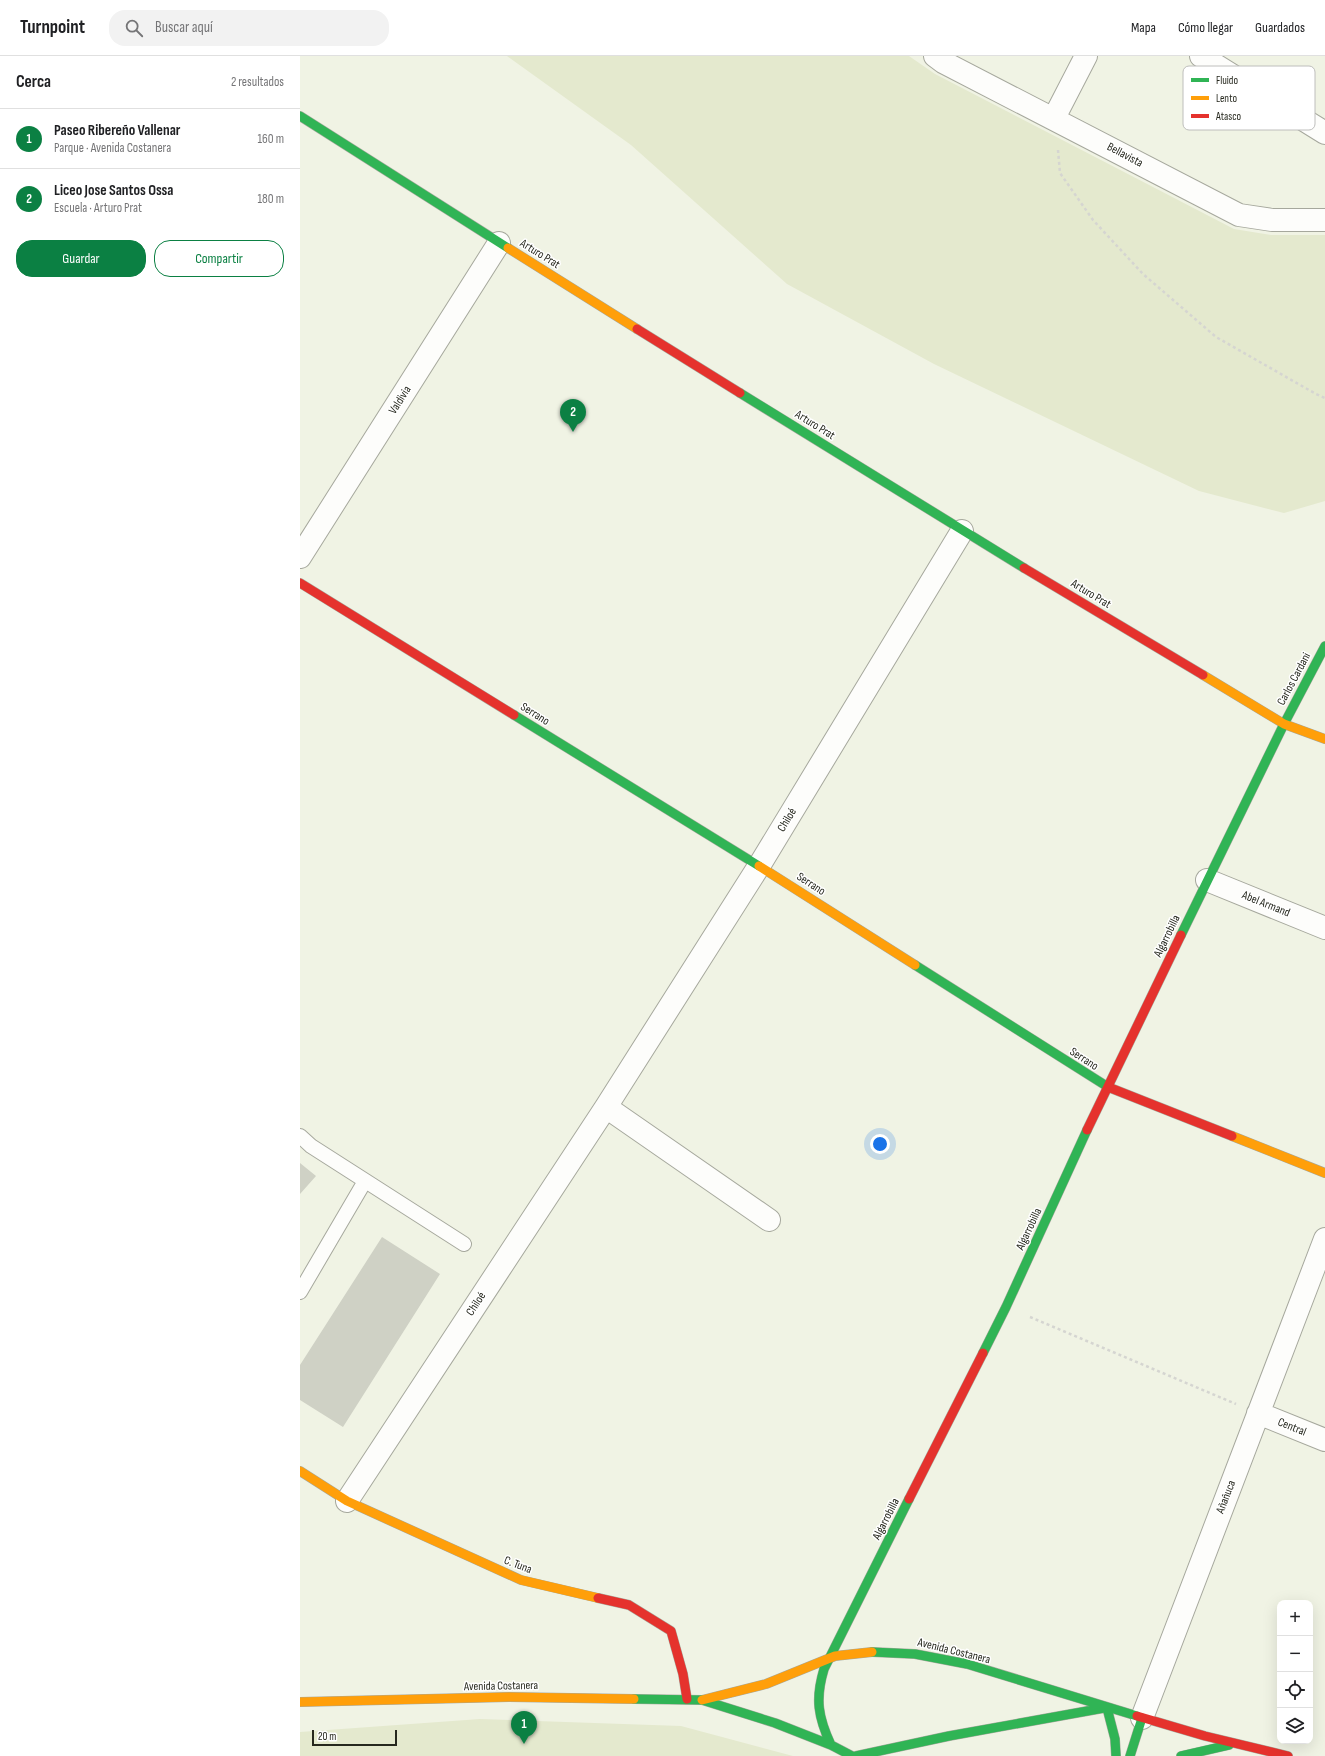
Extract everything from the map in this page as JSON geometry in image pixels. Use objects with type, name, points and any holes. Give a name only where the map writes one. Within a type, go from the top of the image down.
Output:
[{"type":"main road","name":"Arturo Prat","points":[[300,116],[499,243],[962,531],[1284,724],[1325,739]]},
{"type":"main road","name":"Serrano","points":[[300,583],[759,866],[1107,1087],[1325,1173]]},
{"type":"main road","name":"Carlos Cardani","points":[[1284,724],[1325,646]]},
{"type":"main road","name":"Algarrobilla","points":[[832,1745],[819,1716],[817,1700],[819,1684],[831,1657],[1006,1307],[1107,1087],[1284,724]]},
{"type":"main road","name":"C. Tuna","points":[[300,1471],[347,1501],[521,1580],[629,1605],[671,1631],[683,1674],[687,1699]]},
{"type":"main road","name":"Avenida Costanera","points":[[702,1700],[734,1694],[760,1686],[831,1657],[860,1652],[888,1651],[934,1656],[1233,1744],[1288,1756]]},
{"type":"main road","name":"Avenida Costanera","points":[[300,1702],[509,1697],[702,1700],[775,1723],[832,1745],[852,1756]]},
{"type":"main road","name":"Avenida Costanera","points":[[856,1756],[912,1742],[975,1730],[1108,1708]]},
{"type":"main road","points":[[1108,1708],[1115,1739],[1116,1756]]},
{"type":"main road","name":"Añañuca","points":[[1130,1756],[1142,1718]]},
{"type":"main road","points":[[1181,1756],[1233,1744]]},
{"type":"street","name":"Bellavista","points":[[935,56],[943,62],[1054,118],[1239,215],[1272,220],[1325,220]]},
{"type":"street","points":[[1054,118],[1086,56]]},
{"type":"street","points":[[1201,56],[1217,66]]},
{"type":"street","points":[[1315,127],[1325,133]]},
{"type":"street","name":"Valdivia","points":[[300,557],[499,243]]},
{"type":"street","name":"Chiloé","points":[[347,1501],[606,1107],[759,866],[962,531]]},
{"type":"street","name":"Abel Armand","points":[[1207,880],[1325,928]]},
{"type":"street","points":[[606,1107],[769,1220]]},
{"type":"street","name":"Añañuca","points":[[1142,1718],[1325,1239]]},
{"type":"street","name":"Central","points":[[1258,1413],[1325,1440]]},
{"type":"lane","points":[[300,1136],[311,1146],[464,1244]]},
{"type":"lane","points":[[300,1292],[365,1181]]},
{"type":"path","points":[[1054,118],[1060,173],[1092,220],[1143,274],[1216,337],[1325,398]]},
{"type":"path","points":[[1006,1307],[1258,1413]]},
{"type":"green space","points":[[507,56],[909,56],[935,74],[1234,229],[1271,235],[1325,235],[1325,501],[1284,513],[1199,491],[934,364],[787,284],[631,145]]},
{"type":"green space","points":[[480,1719],[681,1726],[793,1756],[300,1756],[300,1732]]},
{"type":"building","points":[[300,1163],[316,1176],[300,1194]]},
{"type":"building","points":[[382,1237],[440,1274],[343,1427],[300,1400],[300,1365]]},
{"type":"traffic: fast","points":[[300,116],[508,248]]},
{"type":"traffic: fast","points":[[740,393],[1024,568]]},
{"type":"traffic: fast","points":[[1181,935],[1284,724],[1325,646]]},
{"type":"traffic: fast","points":[[514,715],[759,866]]},
{"type":"traffic: fast","points":[[915,965],[1108,1087]]},
{"type":"traffic: fast","points":[[983,1353],[1006,1307],[1087,1130]]},
{"type":"traffic: fast","points":[[831,1745],[823,1726],[819,1708],[819,1690],[824,1669],[909,1499]]},
{"type":"traffic: fast","points":[[872,1652],[915,1654],[967,1664],[1137,1716]]},
{"type":"traffic: fast","points":[[634,1699],[702,1700],[775,1723],[831,1745],[852,1756]]},
{"type":"traffic: fast","points":[[856,1756],[949,1736],[1104,1708]]},
{"type":"traffic: fast","points":[[1107,1708],[1115,1739],[1116,1756]]},
{"type":"traffic: fast","points":[[1130,1756],[1142,1718]]},
{"type":"traffic: fast","points":[[1181,1756],[1229,1745]]},
{"type":"traffic: slow","points":[[508,248],[637,329]]},
{"type":"traffic: slow","points":[[1203,675],[1284,724],[1325,739]]},
{"type":"traffic: slow","points":[[759,866],[915,965]]},
{"type":"traffic: slow","points":[[1232,1136],[1325,1173]]},
{"type":"traffic: slow","points":[[300,1471],[347,1501],[521,1580],[598,1598]]},
{"type":"traffic: slow","points":[[702,1700],[766,1684],[835,1656],[872,1652]]},
{"type":"traffic: slow","points":[[300,1702],[509,1697],[634,1699]]},
{"type":"traffic: jam","points":[[637,329],[740,393]]},
{"type":"traffic: jam","points":[[1024,568],[1203,675]]},
{"type":"traffic: jam","points":[[300,583],[514,715]]},
{"type":"traffic: jam","points":[[1087,1130],[1181,935]]},
{"type":"traffic: jam","points":[[1108,1087],[1232,1136]]},
{"type":"traffic: jam","points":[[909,1499],[983,1353]]},
{"type":"traffic: jam","points":[[598,1598],[629,1605],[671,1631],[683,1674],[687,1699]]},
{"type":"traffic: jam","points":[[1137,1716],[1205,1736],[1288,1756]]},
{"type":"place","name":"Liceo Jose Santos Ossa","points":[[573,432]]},
{"type":"place","name":"Paseo Ribereño Vallenar","points":[[524,1744]]}]
